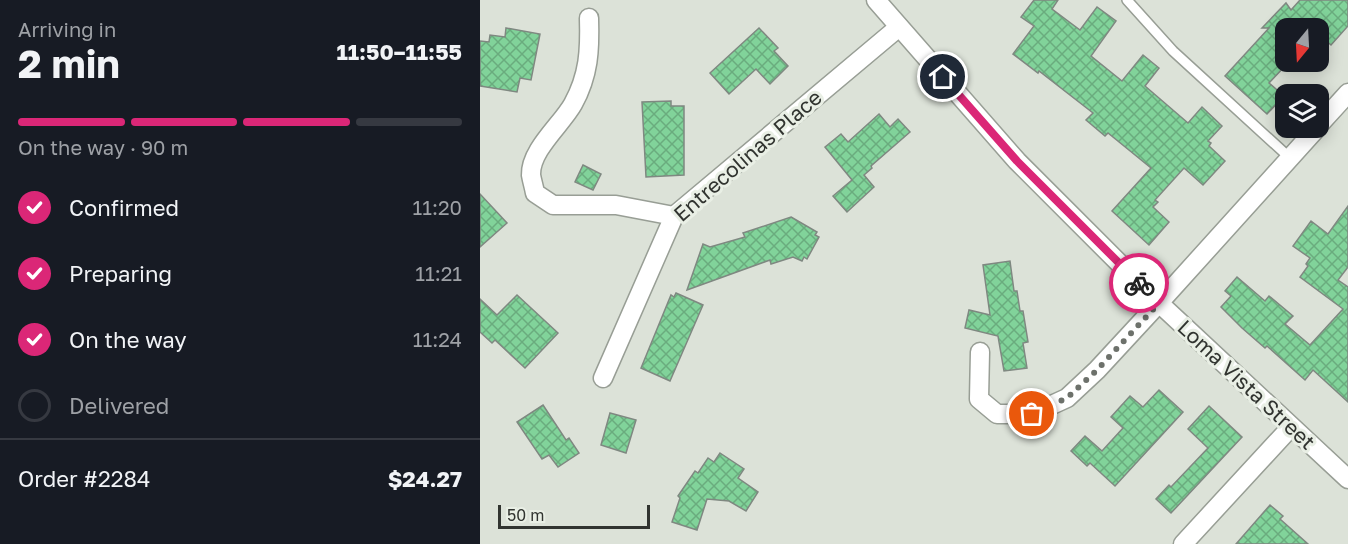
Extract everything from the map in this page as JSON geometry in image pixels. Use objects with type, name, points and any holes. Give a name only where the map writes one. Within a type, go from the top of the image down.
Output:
[{"type":"street","name":"Loma Vista Street","points":[[876,0],[1017,161],[1159,303],[1348,479]]},
{"type":"street","points":[[589,18],[590,53],[584,76],[573,104],[538,151],[531,173],[535,193],[553,205],[616,206],[674,216]]},
{"type":"street","name":"Entrecolinas Place","points":[[603,378],[674,216],[899,27]]},
{"type":"street","points":[[1329,115],[1348,93]]},
{"type":"street","points":[[980,352],[979,399],[997,414],[1032,414],[1067,398],[1097,370],[1308,138]]},
{"type":"street","points":[[1183,544],[1291,428]]},
{"type":"lane","points":[[1127,0],[1173,51],[1290,158]]},
{"type":"building","points":[[1034,0],[1058,0],[1052,9],[1080,30],[1097,7],[1116,21],[1091,56],[1122,81],[1143,55],[1159,68],[1145,86],[1188,123],[1202,107],[1222,126],[1208,141],[1211,143],[1209,146],[1225,161],[1203,185],[1184,168],[1155,200],[1158,202],[1153,207],[1169,222],[1149,245],[1112,211],[1151,168],[1108,133],[1105,136],[1086,120],[1093,113],[1013,54],[1034,26],[1021,17]]},
{"type":"building","points":[[1300,0],[1348,0],[1348,26],[1331,45],[1329,43],[1329,18],[1275,18],[1275,72],[1279,72],[1269,83],[1275,88],[1275,106],[1267,114],[1225,76],[1269,28],[1262,28],[1286,3],[1291,10]]},
{"type":"building","points":[[506,28],[540,34],[531,80],[520,78],[517,92],[480,86],[480,41],[489,42],[490,35],[505,37]]},
{"type":"building","points":[[759,28],[778,48],[774,51],[788,66],[770,84],[756,69],[729,94],[710,73]]},
{"type":"building","points":[[671,101],[671,106],[684,106],[684,175],[646,177],[642,102]]},
{"type":"building","points":[[879,114],[890,127],[898,119],[910,132],[871,166],[872,168],[864,175],[874,187],[847,212],[833,196],[852,180],[825,147],[841,134],[848,142]]},
{"type":"building","points":[[583,165],[601,174],[593,190],[575,182]]},
{"type":"building","points":[[480,194],[507,223],[480,247]]},
{"type":"building","points":[[1348,206],[1348,267],[1338,280],[1348,287],[1348,402],[1313,370],[1305,380],[1267,346],[1265,348],[1221,307],[1231,296],[1225,291],[1237,277],[1265,301],[1269,296],[1293,316],[1285,324],[1310,345],[1343,309],[1300,277],[1308,266],[1306,264],[1310,258],[1293,246],[1311,221],[1328,234]]},
{"type":"building","points":[[791,217],[817,232],[815,235],[819,237],[807,259],[804,257],[802,261],[793,257],[771,264],[770,260],[687,290],[703,244],[710,247],[745,237],[743,233]]},
{"type":"building","points":[[1010,261],[1014,291],[1017,291],[1020,311],[1023,311],[1028,342],[1023,343],[1027,368],[1004,371],[998,336],[965,328],[969,310],[990,315],[983,265]]},
{"type":"building","points":[[676,293],[703,305],[670,381],[641,368],[671,295],[674,297]]},
{"type":"building","points":[[517,295],[558,333],[525,368],[495,340],[492,343],[480,332],[480,299],[497,315]]},
{"type":"building","points":[[1159,390],[1183,412],[1115,486],[1090,463],[1087,466],[1071,451],[1085,436],[1102,451],[1123,428],[1111,417],[1130,396],[1143,407]]},
{"type":"building","points":[[543,405],[566,440],[569,438],[579,453],[558,467],[549,455],[542,459],[517,422]]},
{"type":"building","points":[[1209,406],[1242,437],[1171,513],[1156,499],[1169,485],[1171,487],[1208,448],[1188,429]]},
{"type":"building","points":[[610,413],[636,420],[626,453],[601,445]]},
{"type":"building","points":[[720,453],[744,469],[738,478],[758,492],[746,511],[729,501],[707,499],[697,530],[672,522],[680,498],[678,496],[695,471],[698,473],[708,458],[714,462]]},
{"type":"building","points":[[1270,505],[1283,516],[1280,519],[1308,544],[1236,544]]},
{"type":"way so far","points":[[1032,414],[1067,398],[1097,370],[1159,303],[1139,283]]},
{"type":"route","points":[[943,77],[1017,161],[1139,283]]}]
